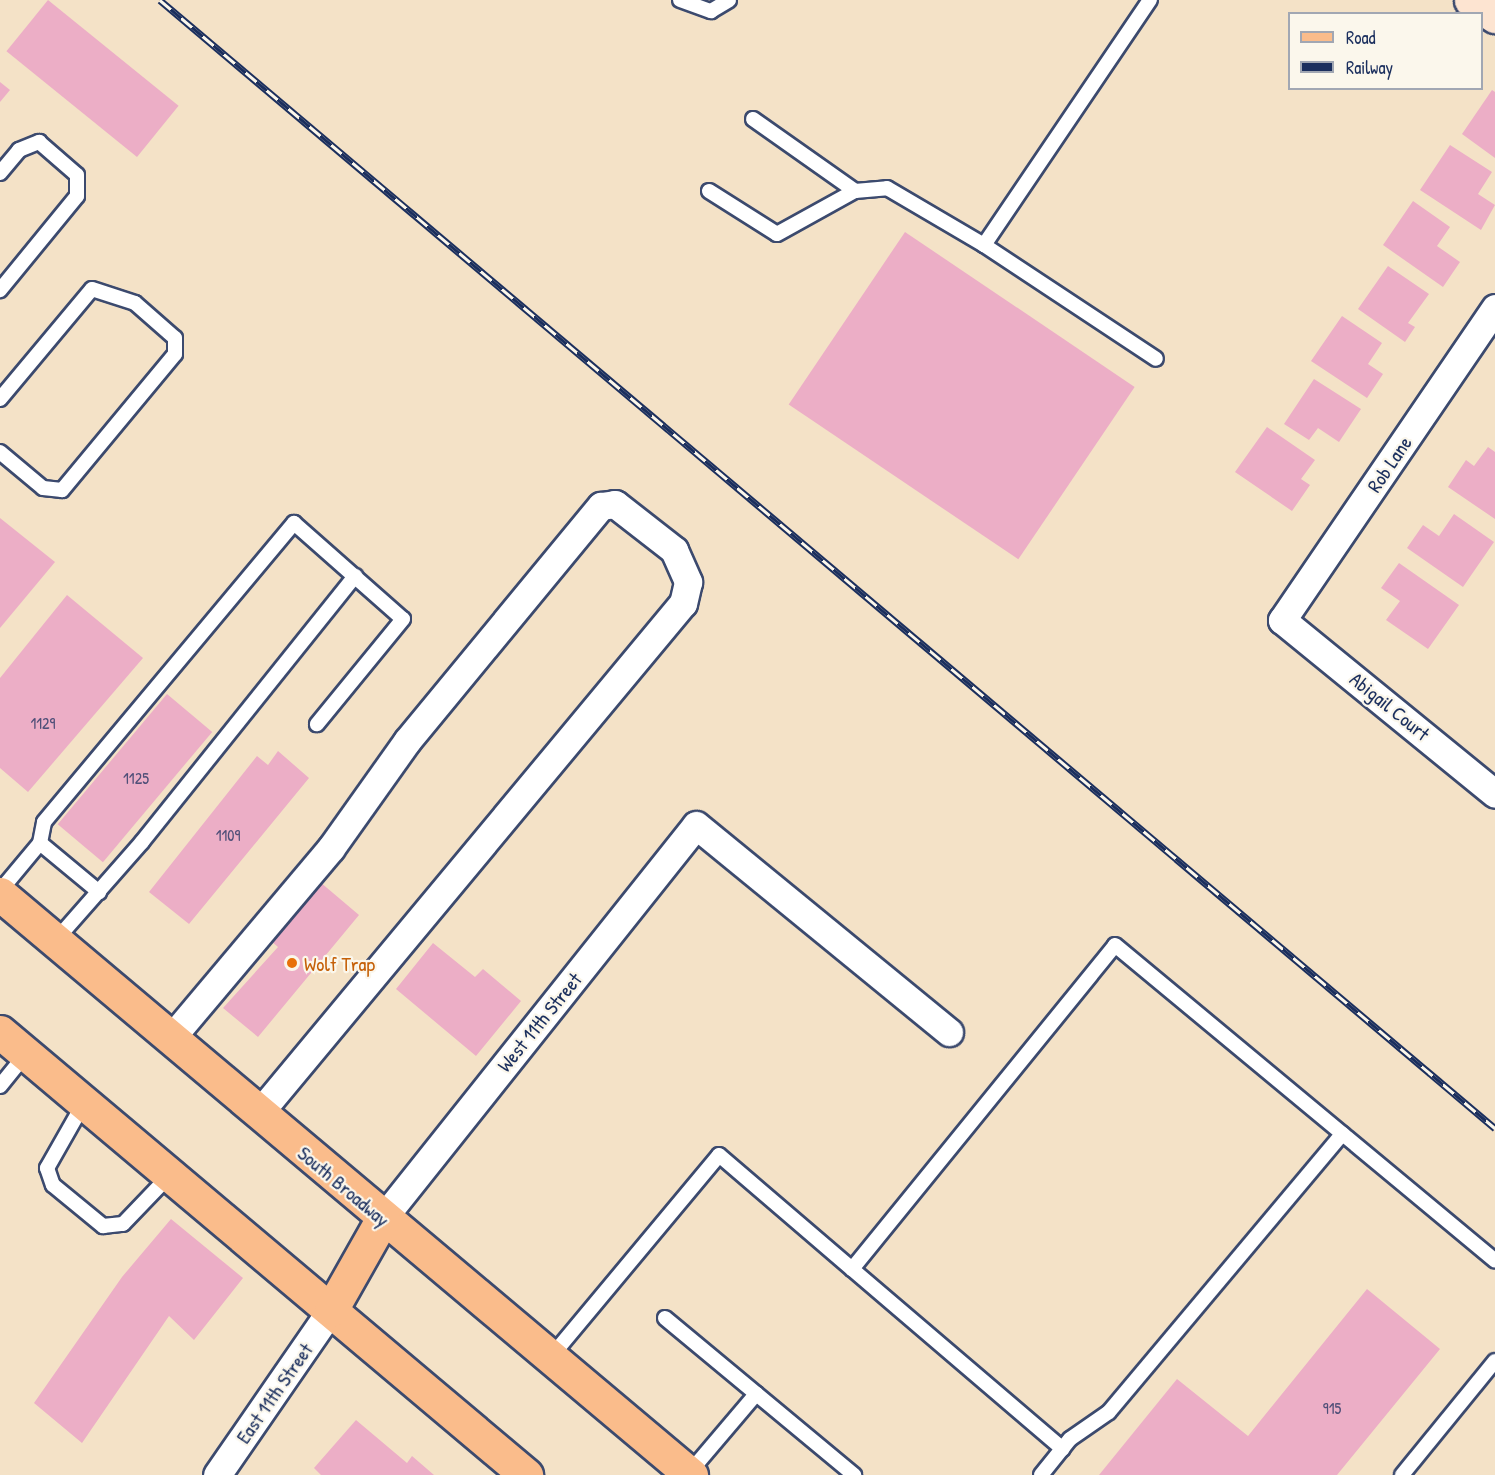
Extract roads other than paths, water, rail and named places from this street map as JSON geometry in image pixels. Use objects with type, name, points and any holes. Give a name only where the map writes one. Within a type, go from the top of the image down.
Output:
[{"type":"main road","name":"South Broadway","points":[[0,893],[382,1218],[690,1474]]},
{"type":"main road","points":[[0,1032],[526,1475]]},
{"type":"main road","points":[[331,1310],[382,1218]]},
{"type":"street","points":[[1471,0],[1495,16]]},
{"type":"street","name":"Rob Lane","points":[[1282,620],[1495,308]]},
{"type":"street","points":[[171,1038],[331,848],[406,741],[601,506],[615,504],[674,550],[688,582],[683,603],[259,1113]]},
{"type":"street","name":"Abigail Court","points":[[1282,620],[1495,794]]},
{"type":"street","name":"West 11th Street","points":[[382,1218],[696,825],[949,1032]]},
{"type":"street","name":"East 11th Street","points":[[217,1475],[331,1310]]},
{"type":"lane","points":[[680,0],[711,11],[729,0]]},
{"type":"lane","points":[[984,244],[1150,0]]},
{"type":"lane","points":[[753,119],[855,190]]},
{"type":"lane","points":[[0,174],[19,150],[39,142],[77,175],[77,195],[0,290]]},
{"type":"lane","points":[[709,190],[777,234],[855,190],[887,188],[984,244],[1156,359]]},
{"type":"lane","points":[[0,399],[92,289],[135,303],[175,338],[175,354],[62,490],[43,488],[0,452]]},
{"type":"lane","points":[[0,893],[40,843],[44,822],[294,523],[403,619],[316,724]]},
{"type":"lane","points":[[55,941],[99,892],[355,576]]},
{"type":"lane","points":[[40,843],[99,892]]},
{"type":"lane","points":[[852,1269],[1115,945],[1495,1261]]},
{"type":"lane","points":[[0,1086],[27,1054]]},
{"type":"lane","points":[[84,1103],[47,1168],[53,1185],[103,1226],[123,1224],[170,1175]]},
{"type":"lane","points":[[1041,1475],[1063,1449],[1109,1412],[1342,1134]]},
{"type":"lane","points":[[550,1358],[719,1155],[1063,1449]]},
{"type":"lane","points":[[664,1318],[854,1475]]},
{"type":"lane","points":[[1402,1475],[1495,1362]]},
{"type":"lane","points":[[690,1474],[756,1394]]},
{"type":"railway","points":[[160,0],[1495,1128]]},
{"type":"place","name":"Wolf Trap","points":[[292,963]]}]
